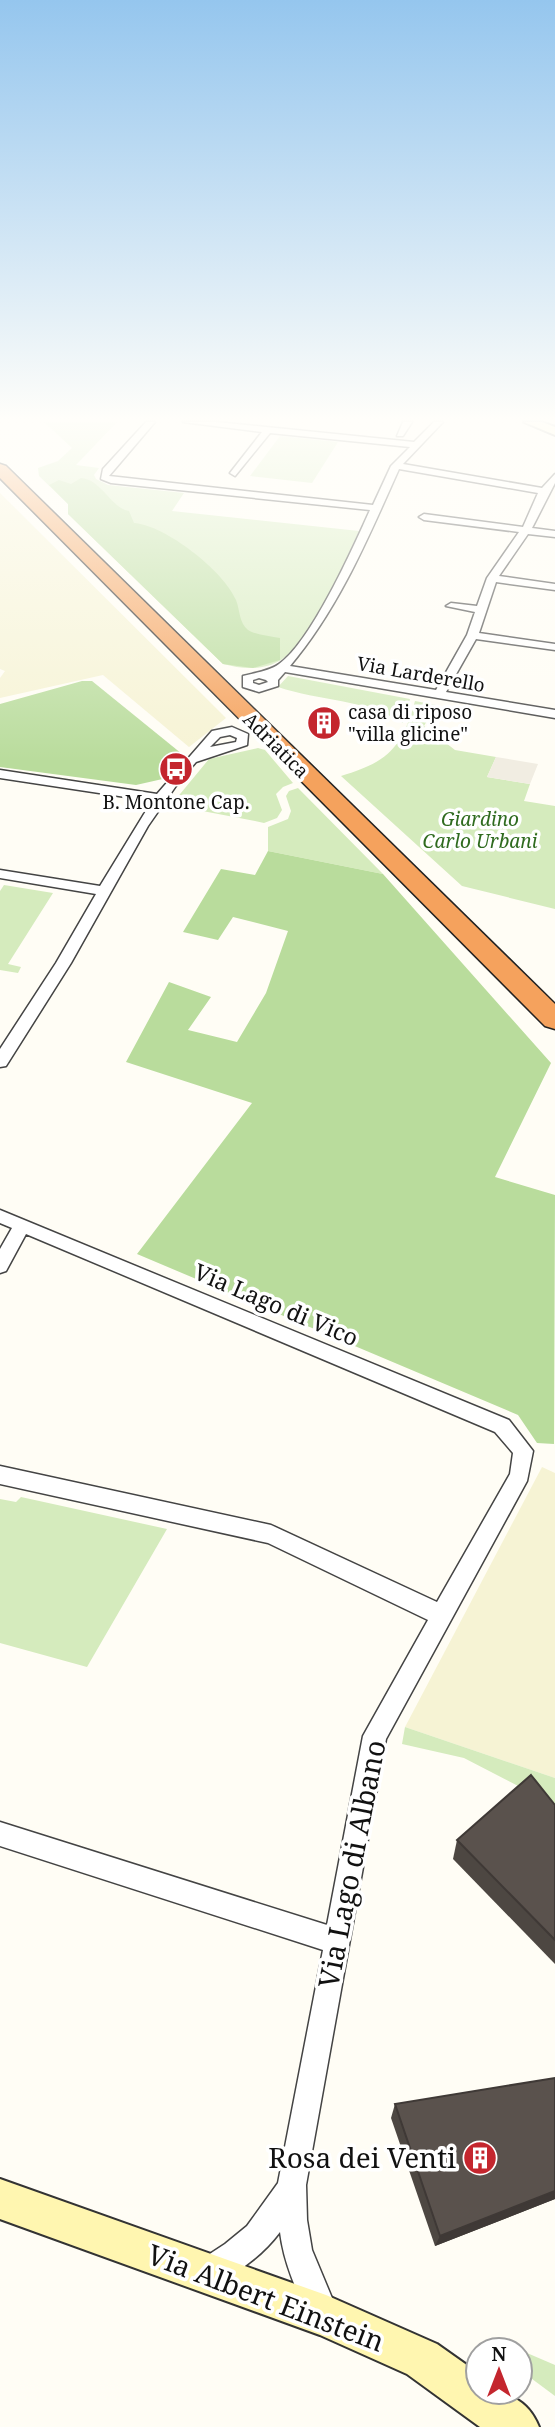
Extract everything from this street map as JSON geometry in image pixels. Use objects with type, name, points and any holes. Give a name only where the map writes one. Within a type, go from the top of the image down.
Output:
[{"type":"highway","name":"Adriatica","points":[[67,535],[555,1020]]},
{"type":"highway","name":"Adriatica","points":[[84,535],[555,1003]]},
{"type":"street","points":[[277,674],[307,639],[346,573],[363,535]]},
{"type":"street","points":[[439,695],[473,635],[492,578],[522,535]]},
{"type":"street","points":[[492,578],[555,587]]},
{"type":"street","points":[[451,606],[481,610]]},
{"type":"street","points":[[473,635],[555,647]]},
{"type":"street","name":"Via Larderello","points":[[259,675],[247,678],[247,685],[264,688],[274,684],[277,674],[439,695],[555,714]]},
{"type":"street","points":[[1,1059],[74,947],[103,891],[160,798],[192,758]]},
{"type":"street","points":[[0,774],[160,798]]},
{"type":"street","points":[[0,874],[103,891]]},
{"type":"street","name":"Via Lago di Vico","points":[[0,1216],[502,1426],[523,1451]]},
{"type":"street","points":[[0,1266],[22,1224]]},
{"type":"street","name":"Via Lago di Albano","points":[[326,2316],[311,2289],[295,2245],[292,2228],[292,2185],[375,1735],[520,1475],[523,1451]]},
{"type":"street","points":[[0,1475],[271,1534],[441,1615]]},
{"type":"street","points":[[0,1834],[336,1941]]},
{"type":"street","name":"Via Lago di Albano","points":[[206,2272],[232,2259],[255,2240],[274,2220],[292,2185]]},
{"type":"street","name":"Via Albert Einstein","points":[[0,2199],[326,2316],[422,2359],[517,2427]]},
{"type":"shaded area","points":[[0,535],[42,535],[226,718],[189,747],[103,675],[0,698],[0,678],[5,671],[0,669]]},
{"type":"shaded area","points":[[496,757],[538,764],[530,784],[487,777]]},
{"type":"shaded area","points":[[542,1467],[555,1473],[555,1778],[405,1727]]},
{"type":"green space","points":[[90,535],[357,535],[326,601],[292,650],[274,664],[260,667],[245,668],[223,664]]},
{"type":"green space","points":[[90,535],[167,535],[192,551],[219,576],[236,600],[241,620],[248,630],[280,638],[280,660],[253,668],[223,664]]},
{"type":"green space","points":[[288,676],[410,699],[403,723],[374,709],[278,687]]},
{"type":"green space","points":[[82,681],[92,681],[182,754],[167,778],[136,785],[0,767],[0,704]]},
{"type":"green space","name":"Giardino Carlo Urbani","points":[[415,701],[436,705],[424,726],[455,750],[496,757],[487,777],[530,784],[524,801],[555,806],[555,909],[462,886],[341,776],[371,765],[391,751],[405,731]]},
{"type":"green space","points":[[258,748],[265,750],[293,783],[276,794],[282,810],[277,818],[264,823],[171,805],[209,759]]},
{"type":"green space","points":[[298,788],[383,874],[268,851],[268,827],[288,819],[291,811],[286,796],[289,791]]},
{"type":"green space","points":[[268,851],[383,874],[551,1063],[495,1177],[555,1195],[554,1444],[537,1443],[518,1415],[137,1254],[252,1103],[126,1062],[169,982],[211,997],[188,1030],[237,1042],[266,993],[288,931],[233,917],[218,940],[183,932],[221,869],[255,875]]},
{"type":"green space","points":[[4,885],[53,893],[8,964],[21,967],[18,973],[0,970],[0,891]]},
{"type":"green space","points":[[21,1497],[167,1529],[87,1667],[0,1643],[0,1499],[16,1502]]},
{"type":"green space","points":[[405,1727],[555,1778],[555,1833],[522,1788],[464,1758],[402,1744]]},
{"type":"green space","points":[[534,2356],[555,2365],[555,2396],[534,2380]]},
{"type":"building","points":[[531,1775],[555,1805],[555,1940],[457,1840]]},
{"type":"building","name":"Rosa dei Venti","points":[[555,2078],[555,2191],[440,2236],[395,2104]]},
{"type":"place","name":"casa di riposo \"villa glicine\"","points":[[324,723]]},
{"type":"place","name":"B. Montone Cap.","points":[[176,769]]},
{"type":"place","name":"Rosa dei Venti","points":[[480,2158]]}]
